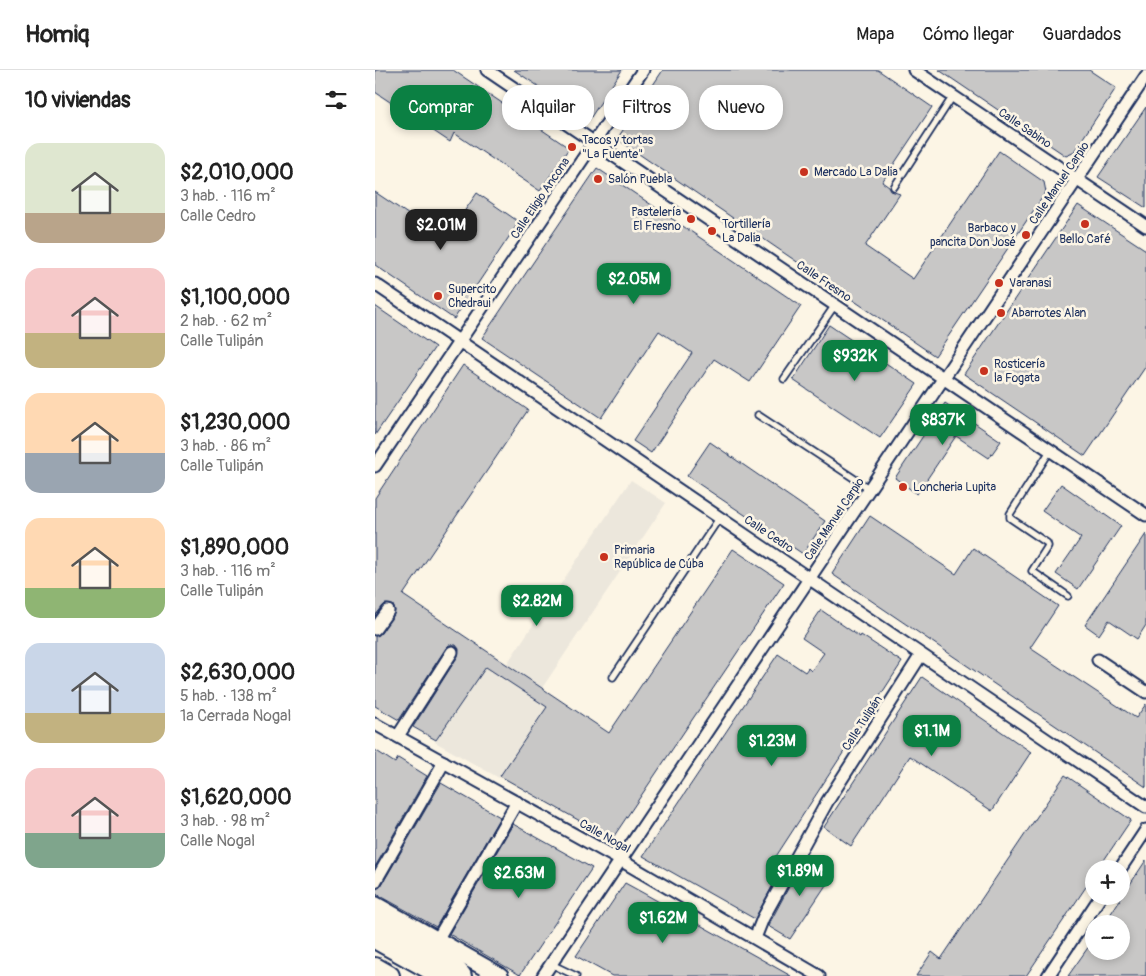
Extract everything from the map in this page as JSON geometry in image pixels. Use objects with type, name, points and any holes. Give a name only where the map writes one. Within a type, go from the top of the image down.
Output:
[{"type":"highway","points":[[375,915],[381,924],[450,964],[461,976]]},
{"type":"highway","points":[[375,938],[443,976]]},
{"type":"highway","points":[[375,968],[389,976]]},
{"type":"main road","points":[[375,905],[501,976]]},
{"type":"street","name":"Calle Fresno","points":[[487,70],[1146,515]]},
{"type":"street","name":"Calle Eligio Ancona","points":[[375,466],[643,70]]},
{"type":"street","name":"Calle Sabino","points":[[914,70],[1146,226]]},
{"type":"street","name":"Calle Manuel Carpio","points":[[543,976],[1146,76]]},
{"type":"street","name":"Calle Cedro","points":[[375,284],[1146,808]]},
{"type":"street","points":[[375,629],[387,611]]},
{"type":"street","points":[[397,736],[452,652]]},
{"type":"street","name":"Calle Tulipán","points":[[755,938],[763,918],[827,802],[921,655]]},
{"type":"street","points":[[1098,660],[1146,692]]},
{"type":"street","name":"Calle Nogal","points":[[375,724],[621,861],[819,976]]},
{"type":"street","points":[[375,882],[444,762]]},
{"type":"street","points":[[437,940],[517,802]]},
{"type":"street","points":[[1126,860],[1146,830]]},
{"type":"street","points":[[1048,976],[1095,905]]},
{"type":"lane","points":[[893,187],[953,96]]},
{"type":"lane","points":[[784,379],[835,305]]},
{"type":"lane","points":[[758,415],[870,490]]},
{"type":"lane","points":[[1050,451],[1010,514],[1010,518],[1047,543],[1048,546],[1031,571],[1068,596]]},
{"type":"lane","points":[[613,677],[720,518]]},
{"type":"lane","points":[[551,964],[576,976]]},
{"type":"shaded area","name":"Primaria República de Cúba","points":[[631,480],[666,503],[542,688],[506,665]]},
{"type":"shaded area","points":[[486,667],[547,707],[499,778],[435,742]]},
{"type":"building","points":[[375,70],[453,70],[475,85],[390,85],[390,102],[375,92]]},
{"type":"building","points":[[514,70],[622,70],[612,85],[604,85],[604,97],[594,112],[594,85],[536,85]]},
{"type":"building","points":[[663,70],[878,70],[932,107],[882,182],[891,191],[900,194],[865,246],[913,279],[999,151],[1044,182],[1046,192],[935,356],[617,139],[623,130],[689,130],[689,85],[653,85]]},
{"type":"building","points":[[939,70],[1089,70],[1116,88],[1073,153],[1066,156]]},
{"type":"building","points":[[492,96],[502,103],[502,130],[542,130],[569,148],[540,191],[454,133],[450,142],[432,130],[492,130]]},
{"type":"building","points":[[1146,107],[1146,208],[1098,177]]},
{"type":"building","points":[[597,168],[801,306],[750,382],[714,359],[651,453],[633,441],[692,353],[659,331],[601,418],[482,338]]},
{"type":"building","points":[[375,192],[445,239],[477,193],[519,222],[454,319],[375,265]]},
{"type":"building","points":[[1078,205],[1146,250],[1146,366],[1085,456],[964,374]]},
{"type":"building","points":[[375,306],[435,347],[375,435]]},
{"type":"building","points":[[829,325],[917,384],[880,438],[793,380]]},
{"type":"building","points":[[463,365],[528,410],[403,595],[609,733],[733,549],[784,583],[612,839],[500,776],[547,707],[486,667],[436,740],[413,727],[458,656],[459,649],[456,645],[449,645],[446,648],[399,720],[375,706],[375,636],[381,633],[395,611],[393,605],[385,604],[375,616],[375,498]]},
{"type":"building","points":[[945,403],[1001,441],[989,458],[956,436],[917,494],[895,478]]},
{"type":"building","points":[[710,442],[825,521],[803,554],[687,476]]},
{"type":"building","points":[[1061,484],[1121,526],[1078,589],[1056,574],[1081,538],[1042,511]]},
{"type":"building","points":[[870,516],[956,574],[973,548],[1058,606],[1030,648],[1136,718],[1146,704],[1146,787],[832,574]]},
{"type":"building","points":[[1146,534],[1146,625],[1137,639],[1109,620],[1099,635],[1085,625]]},
{"type":"building","points":[[821,610],[860,637],[861,635],[902,662],[775,858],[784,864],[755,919],[643,856],[778,654],[805,672],[808,668],[811,671],[824,653],[802,638]]},
{"type":"building","points":[[922,677],[1031,752],[992,811],[910,756],[851,846],[824,827]]},
{"type":"building","points":[[375,750],[395,763],[398,758],[427,776],[375,867]]},
{"type":"building","points":[[1065,775],[1131,820],[1104,860],[1085,860],[1085,888],[1026,976],[916,976],[932,952],[941,959]]},
{"type":"building","points":[[441,783],[500,817],[436,927],[375,893],[375,889],[381,886]]},
{"type":"building","points":[[513,824],[592,868],[520,975],[449,934]]},
{"type":"building","points":[[806,855],[834,873],[790,939],[768,926]]},
{"type":"building","points":[[1146,860],[1146,976],[1068,976],[1085,952],[1085,960],[1130,960],[1130,915],[1110,915],[1116,905],[1130,905],[1130,884]]},
{"type":"building","points":[[625,883],[791,976],[612,976],[576,956]]},
{"type":"place","name":"Tacos y tortas \"La Fuente\"","points":[[572,147]]},
{"type":"place","name":"Mercado La Dalia","points":[[804,172]]},
{"type":"place","name":"Salón Puebla","points":[[598,179]]},
{"type":"place","name":"Pastelería El Fresno","points":[[691,219]]},
{"type":"place","name":"Bello Café","points":[[1085,224]]},
{"type":"place","name":"Tortillería La Dalia","points":[[712,231]]},
{"type":"place","name":"Barbaco y pancita Don José","points":[[1026,235]]},
{"type":"place","name":"Varanasi","points":[[999,283]]},
{"type":"place","name":"Supercito Chedraui","points":[[438,296]]},
{"type":"place","name":"Abarrotes Alan","points":[[1001,313]]},
{"type":"place","name":"Rosticería la Fogata","points":[[984,371]]},
{"type":"place","name":"Loncheria Lupita","points":[[903,487]]},
{"type":"place","name":"Primaria República de Cúba","points":[[604,557]]}]
